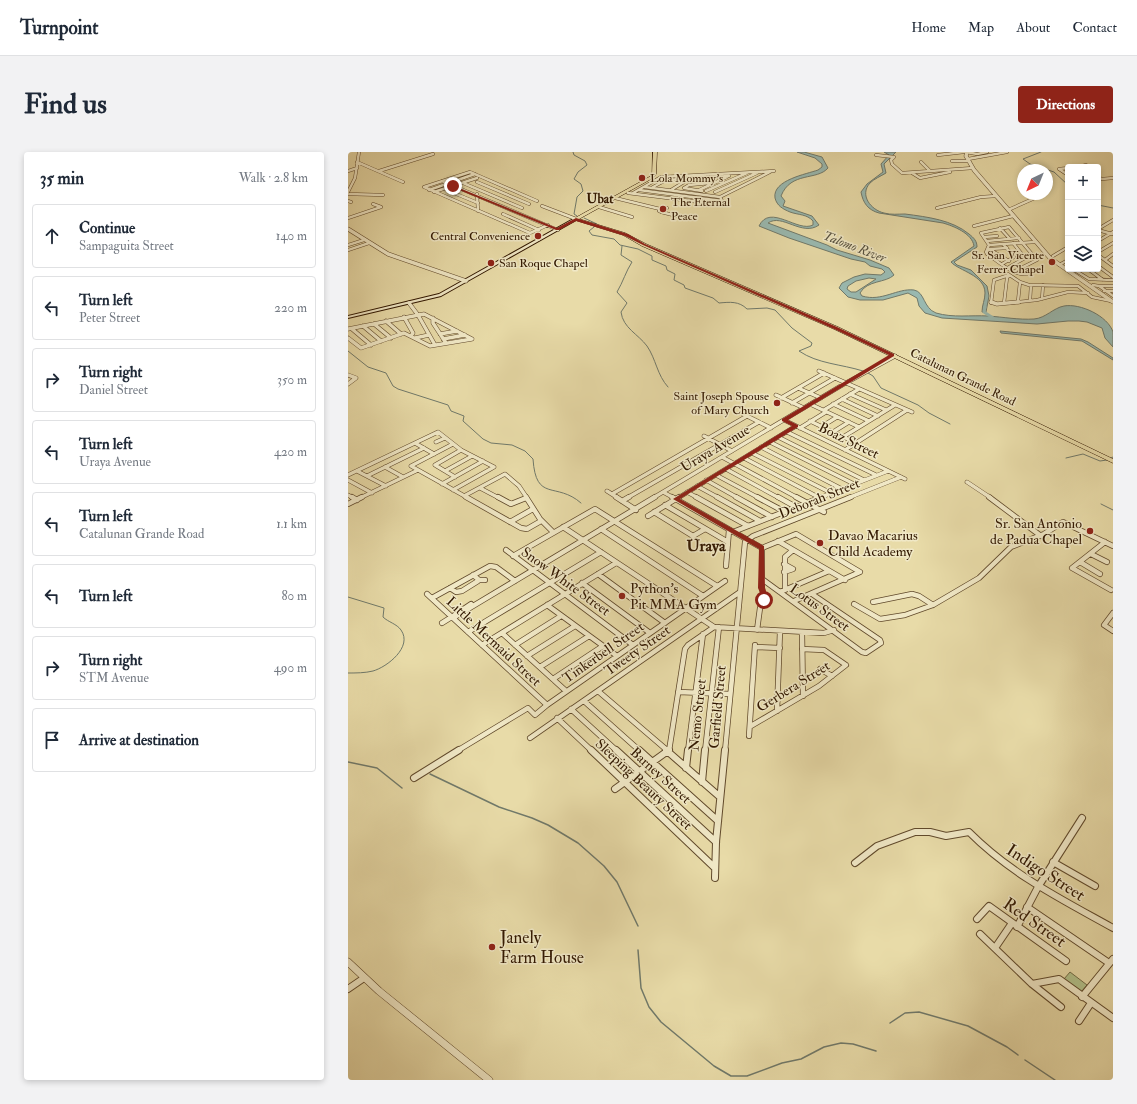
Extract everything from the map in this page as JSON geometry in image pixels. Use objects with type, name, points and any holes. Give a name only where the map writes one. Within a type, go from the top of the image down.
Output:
[{"type":"main road","points":[[348,317],[436,296],[466,281],[654,176],[655,152]]},
{"type":"main road","name":"Catalunan Grande Road","points":[[576,219],[626,235],[836,328],[1113,461]]},
{"type":"street","points":[[359,152],[352,186],[348,193],[354,196],[367,194],[375,196],[383,195]]},
{"type":"street","points":[[938,155],[966,152],[979,154],[987,152]]},
{"type":"street","points":[[966,152],[968,160],[973,168],[1047,256],[1112,302]]},
{"type":"street","points":[[952,161],[968,160],[1007,152]]},
{"type":"street","points":[[378,171],[433,154]]},
{"type":"street","points":[[876,155],[893,156],[894,157],[891,161],[892,164],[899,172],[903,173],[973,168]]},
{"type":"street","points":[[921,162],[930,171]]},
{"type":"street","points":[[348,171],[357,165]]},
{"type":"street","points":[[348,168],[357,165],[378,171],[403,182]]},
{"type":"street","points":[[1065,168],[1059,169],[1065,173]]},
{"type":"street","points":[[911,172],[920,178],[965,169]]},
{"type":"street","points":[[632,193],[638,186],[645,186],[720,196],[774,171],[661,177],[645,186]]},
{"type":"street","points":[[494,218],[522,208],[538,200],[476,176],[470,172],[424,188],[440,194],[494,218],[531,233],[547,226]]},
{"type":"street","points":[[706,191],[749,172]]},
{"type":"street","points":[[715,192],[760,172]]},
{"type":"street","points":[[699,190],[736,173]]},
{"type":"street","points":[[476,176],[478,211]]},
{"type":"street","points":[[434,192],[463,183],[476,176]]},
{"type":"street","points":[[429,190],[476,176]]},
{"type":"street","points":[[653,188],[666,180],[729,176]]},
{"type":"street","points":[[1101,179],[1113,178]]},
{"type":"street","points":[[661,183],[722,180]]},
{"type":"street","points":[[442,181],[557,230]]},
{"type":"street","points":[[477,182],[529,204]]},
{"type":"street","points":[[671,190],[684,182]]},
{"type":"street","points":[[463,183],[522,208]]},
{"type":"street","points":[[680,191],[690,184],[714,183]]},
{"type":"street","points":[[638,186],[681,196],[722,201]]},
{"type":"street","points":[[440,194],[458,188]]},
{"type":"street","points":[[684,188],[724,194]]},
{"type":"street","points":[[449,191],[478,203]]},
{"type":"street","points":[[628,193],[721,205],[724,204],[720,196]]},
{"type":"street","points":[[678,200],[681,196]]},
{"type":"street","points":[[937,208],[981,197],[996,196]]},
{"type":"street","points":[[613,199],[643,207]]},
{"type":"street","points":[[613,199],[660,209],[667,208]]},
{"type":"street","points":[[1008,210],[1033,200]]},
{"type":"street","points":[[348,218],[381,207],[373,204]]},
{"type":"street","points":[[542,206],[576,219]]},
{"type":"street","points":[[599,206],[632,217]]},
{"type":"street","points":[[660,209],[659,211],[661,212],[689,219]]},
{"type":"street","points":[[503,214],[539,230]]},
{"type":"street","points":[[974,226],[1013,216]]},
{"type":"street","points":[[1101,228],[1113,220]]},
{"type":"street","points":[[1016,271],[1023,269],[1037,260],[1008,226],[981,233],[989,245],[989,249],[986,253],[1002,264],[1023,275],[1030,273],[1023,269]]},
{"type":"street","points":[[1000,228],[1010,239]]},
{"type":"street","points":[[348,229],[388,254],[466,281]]},
{"type":"street","points":[[992,230],[1000,240]]},
{"type":"street","points":[[1101,231],[1112,234]]},
{"type":"street","points":[[1101,240],[1112,234]]},
{"type":"street","points":[[984,237],[997,236]]},
{"type":"street","points":[[987,241],[1019,238]]},
{"type":"street","points":[[348,244],[364,240]]},
{"type":"street","points":[[989,245],[1036,242]]},
{"type":"street","points":[[348,250],[369,243]]},
{"type":"street","points":[[1009,267],[1025,258],[1013,243]]},
{"type":"street","points":[[1101,250],[1113,243]]},
{"type":"street","points":[[1002,264],[1014,257],[1003,244]]},
{"type":"street","points":[[989,249],[1007,248]]},
{"type":"street","points":[[989,249],[1009,261]]},
{"type":"street","points":[[1053,256],[1065,249]]},
{"type":"street","points":[[1105,260],[1113,254]]},
{"type":"street","points":[[1101,258],[1113,266]]},
{"type":"street","points":[[1059,265],[1065,264]]},
{"type":"street","points":[[1101,268],[1113,278]]},
{"type":"street","points":[[1078,272],[1090,280],[1113,278]]},
{"type":"street","points":[[1092,272],[1102,280]]},
{"type":"street","points":[[1008,274],[1020,282],[1031,285],[1078,286],[1092,297],[1112,302]]},
{"type":"street","points":[[1008,274],[994,279],[991,302],[1004,303],[1030,300],[1068,292],[1088,293]]},
{"type":"street","points":[[1004,303],[1008,274]]},
{"type":"street","points":[[1018,301],[1020,282]]},
{"type":"street","points":[[1030,300],[1031,285]]},
{"type":"street","points":[[1093,285],[1113,286]]},
{"type":"street","points":[[1042,298],[1043,286]]},
{"type":"street","points":[[1055,286],[1056,294]]},
{"type":"street","points":[[1067,286],[1068,292]]},
{"type":"street","points":[[1099,286],[1113,296]]},
{"type":"street","points":[[1104,291],[1113,291]]},
{"type":"street","points":[[409,303],[435,345]]},
{"type":"street","points":[[348,338],[360,348],[406,333],[428,345],[472,339],[425,314],[350,329]]},
{"type":"street","points":[[404,318],[413,333],[413,337]]},
{"type":"street","points":[[433,318],[433,321],[446,343]]},
{"type":"street","points":[[386,321],[401,334]]},
{"type":"street","points":[[374,324],[391,338]]},
{"type":"street","points":[[363,326],[381,341]]},
{"type":"street","points":[[350,329],[371,345]]},
{"type":"street","points":[[440,334],[457,331]]},
{"type":"street","points":[[413,337],[429,335]]},
{"type":"street","points":[[443,338],[465,335]]},
{"type":"street","name":"Uraya Avenue","points":[[442,623],[810,404],[894,356]]},
{"type":"street","points":[[819,371],[912,412]]},
{"type":"street","points":[[781,398],[824,373]]},
{"type":"street","points":[[348,375],[356,378],[348,384]]},
{"type":"street","points":[[792,403],[835,378]]},
{"type":"street","points":[[798,388],[821,398]]},
{"type":"street","points":[[648,516],[778,437],[810,421],[833,404],[859,388]]},
{"type":"street","points":[[850,394],[886,410]]},
{"type":"street","points":[[776,395],[804,408]]},
{"type":"street","points":[[842,399],[878,416]]},
{"type":"street","points":[[810,404],[859,427]]},
{"type":"street","points":[[833,404],[869,421]]},
{"type":"street","points":[[843,437],[895,405]]},
{"type":"street","points":[[845,450],[907,410]]},
{"type":"street","points":[[743,414],[771,428]]},
{"type":"street","points":[[612,494],[747,416]]},
{"type":"street","points":[[821,426],[837,417]]},
{"type":"street","name":"Boaz Street","points":[[784,420],[903,478]]},
{"type":"street","points":[[810,421],[856,443]]},
{"type":"street","points":[[622,501],[759,422]]},
{"type":"street","points":[[833,432],[849,422]]},
{"type":"street","points":[[348,475],[437,432],[461,450],[494,467],[453,490]]},
{"type":"street","points":[[787,432],[876,475]]},
{"type":"street","points":[[704,436],[732,451]]},
{"type":"street","points":[[778,437],[864,480]]},
{"type":"street","points":[[436,442],[445,438]]},
{"type":"street","points":[[770,442],[854,484]]},
{"type":"street","points":[[415,443],[434,454]]},
{"type":"street","points":[[453,444],[411,466],[525,529],[541,521]]},
{"type":"street","points":[[761,447],[842,489]]},
{"type":"street","points":[[367,476],[424,448]]},
{"type":"street","points":[[456,476],[435,465],[461,450]]},
{"type":"street","points":[[752,453],[831,493]]},
{"type":"street","points":[[445,471],[472,456]]},
{"type":"street","points":[[722,457],[822,511]]},
{"type":"street","points":[[744,458],[820,498]]},
{"type":"street","points":[[442,484],[483,461]]},
{"type":"street","points":[[385,467],[403,477]]},
{"type":"street","points":[[726,469],[796,507]]},
{"type":"street","points":[[348,504],[418,470]]},
{"type":"street","points":[[357,471],[386,486]]},
{"type":"street","points":[[731,531],[772,517],[888,471]]},
{"type":"street","points":[[464,496],[505,474],[515,481],[544,526],[553,532]]},
{"type":"street","points":[[716,475],[785,512]]},
{"type":"street","name":"Deborah Street","points":[[747,540],[903,478]]},
{"type":"street","points":[[348,480],[372,493]]},
{"type":"street","points":[[706,480],[772,517]]},
{"type":"street","points":[[967,482],[1041,536]]},
{"type":"street","points":[[697,486],[760,521]]},
{"type":"street","points":[[480,488],[511,504],[526,498]]},
{"type":"street","points":[[607,491],[636,508]]},
{"type":"street","points":[[663,492],[762,548]]},
{"type":"street","points":[[687,492],[748,526]]},
{"type":"street","points":[[348,495],[357,500]]},
{"type":"street","points":[[665,505],[728,542]]},
{"type":"street","points":[[510,522],[533,509]]},
{"type":"street","points":[[513,556],[595,509],[717,586]]},
{"type":"street","points":[[654,512],[693,536],[705,529]]},
{"type":"street","points":[[854,604],[880,619],[912,613],[933,605],[979,578],[1011,547],[1041,536],[1063,522],[1113,546]]},
{"type":"street","points":[[563,527],[685,609],[716,627],[780,632],[826,633],[834,630]]},
{"type":"street","points":[[601,529],[703,596]]},
{"type":"street","points":[[726,566],[728,542],[731,531]]},
{"type":"street","points":[[762,548],[795,534],[860,572],[794,602]]},
{"type":"street","name":"Garfield Street","points":[[715,878],[716,842],[744,543],[747,540]]},
{"type":"street","points":[[778,541],[844,580]]},
{"type":"street","points":[[1105,542],[1072,568],[1112,590]]},
{"type":"street","points":[[757,630],[760,608],[764,598],[762,579],[762,548]]},
{"type":"street","name":"Snow White Street","points":[[506,550],[633,645]]},
{"type":"street","points":[[793,550],[785,555],[783,591],[829,571]]},
{"type":"street","points":[[468,632],[601,552]]},
{"type":"street","points":[[1091,554],[1107,562]]},
{"type":"street","points":[[1080,562],[1100,574]]},
{"type":"street","points":[[482,645],[616,563]]},
{"type":"street","points":[[784,564],[796,569],[784,572]]},
{"type":"street","points":[[432,598],[487,567],[492,566],[514,580]]},
{"type":"street","points":[[598,574],[665,623]]},
{"type":"street","points":[[473,575],[478,580]]},
{"type":"street","name":"Lotus Street","points":[[762,579],[783,591],[794,602],[865,653],[881,642],[812,594]]},
{"type":"street","points":[[450,588],[458,594],[478,580],[484,580]]},
{"type":"street","name":"Tinkerbell Street","points":[[414,778],[528,708],[535,715],[566,691],[725,581]]},
{"type":"street","points":[[582,584],[650,633]]},
{"type":"street","name":"Tweety Street","points":[[530,738],[740,592]]},
{"type":"street","name":"Little Mermaid Street","points":[[427,594],[547,705]]},
{"type":"street","points":[[873,602],[912,594],[919,596],[933,605]]},
{"type":"street","points":[[546,605],[617,656]]},
{"type":"street","points":[[1112,615],[1104,625],[1113,631]]},
{"type":"street","points":[[515,645],[561,616]]},
{"type":"street","points":[[527,656],[575,626]]},
{"type":"street","points":[[615,789],[668,754],[671,747],[685,649],[703,634],[716,627]]},
{"type":"street","name":"Nemo Street","points":[[702,782],[712,693],[716,627]]},
{"type":"street","points":[[777,711],[780,632]]},
{"type":"street","points":[[802,632],[803,696]]},
{"type":"street","points":[[502,633],[566,691]]},
{"type":"street","points":[[686,768],[703,634]]},
{"type":"street","points":[[540,667],[589,636]]},
{"type":"street","points":[[553,679],[603,646]]},
{"type":"street","points":[[749,736],[751,726],[755,646],[780,648]]},
{"type":"street","name":"Gerbera Street","points":[[751,726],[803,696],[832,676],[846,664],[824,650],[802,649]]},
{"type":"street","points":[[820,669],[832,676]]},
{"type":"street","points":[[598,691],[668,754],[720,797]]},
{"type":"street","points":[[678,692],[730,694]]},
{"type":"street","points":[[584,701],[718,821]]},
{"type":"street","name":"Barney Street","points":[[572,709],[716,842]]},
{"type":"street","name":"Sleeping Beauty Street","points":[[558,718],[715,868]]},
{"type":"street","points":[[995,948],[1015,925],[1053,862],[1082,818]]},
{"type":"street","name":"Indigo Street","points":[[855,863],[877,846],[915,832],[930,832],[951,836],[969,832],[992,853],[1038,887],[1113,928]]},
{"type":"street","points":[[1053,862],[1095,886]]},
{"type":"street","name":"Red Street","points":[[977,919],[989,906],[1066,961]]},
{"type":"street","points":[[1027,907],[1111,961],[1082,997]]},
{"type":"street","points":[[980,934],[1032,984],[1061,1007]]},
{"type":"street","points":[[348,962],[364,978],[489,1080]]},
{"type":"street","points":[[348,989],[364,978]]},
{"type":"street","points":[[1032,984],[1059,979],[1113,1018]]},
{"type":"street","points":[[1080,1021],[1091,1003]]},
{"type":"green space","points":[[1070,972],[1087,985],[1081,992],[1064,979]]},
{"type":"water","points":[[797,152],[804,152],[822,157],[828,168],[823,172],[791,183],[785,188],[781,196],[785,201],[783,206],[812,216],[819,225],[813,228],[806,228],[779,221],[768,223],[837,250],[870,260],[889,268],[894,275],[891,278],[867,286],[860,293],[862,296],[876,297],[914,290],[918,291],[932,311],[942,315],[955,316],[988,316],[1034,319],[1042,317],[1060,307],[1078,307],[1100,316],[1110,326],[1113,332],[1113,347],[1105,338],[1102,328],[1087,322],[1068,321],[1037,324],[942,318],[925,313],[919,306],[917,298],[908,293],[883,300],[860,300],[848,297],[839,288],[842,283],[854,277],[865,274],[881,275],[885,272],[882,269],[870,266],[865,262],[851,259],[789,238],[759,226],[764,220],[770,217],[800,225],[813,225],[813,221],[811,219],[783,208],[777,203],[775,198],[776,192],[784,182],[818,170],[822,167],[822,164],[815,158]],"holes":[[[869,278],[876,279],[856,292],[851,292],[847,289],[848,286],[856,281]]]},
{"type":"water","points":[[884,152],[896,152],[884,164],[886,173],[870,183],[867,188],[866,197],[868,201],[875,209],[884,213],[922,216],[947,222],[962,229],[972,237],[976,241],[977,247],[954,262],[957,265],[971,270],[987,286],[989,296],[986,312],[982,312],[985,293],[981,282],[951,262],[974,246],[970,237],[957,228],[943,223],[879,213],[869,208],[863,200],[861,192],[867,184],[883,172],[881,164],[889,155]]},
{"type":"water","points":[[1000,331],[1081,339],[1113,358],[1113,360],[1082,341],[1001,333]]},
{"type":"waterway","points":[[573,152],[574,155],[585,161],[587,165],[578,172],[574,179],[581,184],[583,191],[577,197],[574,214],[577,216]]},
{"type":"waterway","points":[[1041,152],[1023,159],[1030,164],[1054,172],[1065,182]]},
{"type":"waterway","points":[[1101,206],[1113,208]]},
{"type":"waterway","points":[[584,218],[597,224]]},
{"type":"waterway","points":[[594,227],[589,231],[592,235],[614,239],[620,245],[638,249],[652,256],[652,260],[666,266],[667,270],[675,274],[674,280],[684,285],[685,288],[713,298],[719,303],[731,302],[738,303],[747,309],[767,308],[775,310],[792,328],[812,343],[811,346],[799,351],[806,355],[814,359],[863,371]]},
{"type":"waterway","points":[[622,246],[621,255],[632,262],[617,292],[627,303],[621,312],[622,318],[628,327],[647,346],[653,356],[661,377],[668,387]]},
{"type":"waterway","points":[[985,307],[984,312],[993,318]]},
{"type":"waterway","points":[[348,351],[368,367],[386,373],[393,386],[398,389],[448,405],[451,411],[464,416],[463,421],[483,439],[491,443],[512,445],[525,451],[533,459],[535,473],[538,481],[543,486],[572,497],[581,503]]},
{"type":"waterway","points":[[868,373],[873,376],[881,388],[918,405],[929,413],[950,424]]},
{"type":"waterway","points":[[1066,458],[1083,454],[1100,461],[1107,460]]},
{"type":"waterway","points":[[1101,504],[1113,510]]},
{"type":"waterway","points":[[348,597],[384,608],[383,617],[399,628],[404,636],[404,643],[397,655],[379,669],[370,672],[348,673]]},
{"type":"waterway","points":[[348,762],[377,768],[402,788]]},
{"type":"waterway","points":[[430,774],[499,807],[548,825],[578,843],[604,866],[617,882],[638,926]]},
{"type":"waterway","points":[[638,950],[641,988],[649,1007],[661,1022],[714,1066],[731,1076],[747,1076],[782,1063],[801,1059],[824,1047],[841,1043],[853,1044],[876,1051]]},
{"type":"waterway","points":[[890,1023],[905,1013],[919,1012],[968,1026],[1007,1047],[1018,1055]]},
{"type":"waterway","points":[[1025,1060],[1055,1080]]},
{"type":"place","name":"Lola Mommy's","points":[[642,178]]},
{"type":"place","name":"The Eternal Peace","points":[[663,209]]},
{"type":"place","name":"Central Convenience","points":[[538,236]]},
{"type":"place","name":"Sr. San Vicente Ferrer Chapel","points":[[1052,262]]},
{"type":"place","name":"San Roque Chapel","points":[[491,263]]},
{"type":"place","name":"Saint Joseph Spouse of Mary Church","points":[[777,403]]},
{"type":"place","name":"Sr. San Antonio de Padua Chapel","points":[[1090,531]]},
{"type":"place","name":"Davao Macarius Child Academy","points":[[820,543]]},
{"type":"place","name":"Python's Pit MMA Gym","points":[[622,596]]},
{"type":"place","name":"Janely Farm House","points":[[492,947]]},
{"type":"district","name":"Ubat","points":[[600,198]]},
{"type":"district","name":"Uraya","points":[[706,545]]},
{"type":"route","points":[[453,186],[558,230],[576,219],[626,235],[836,328],[893,355],[845,382],[784,420],[796,426],[676,499],[762,548],[762,591],[764,600]]},
{"type":"water label","name":"Talomo River","points":[[855,246]]}]
